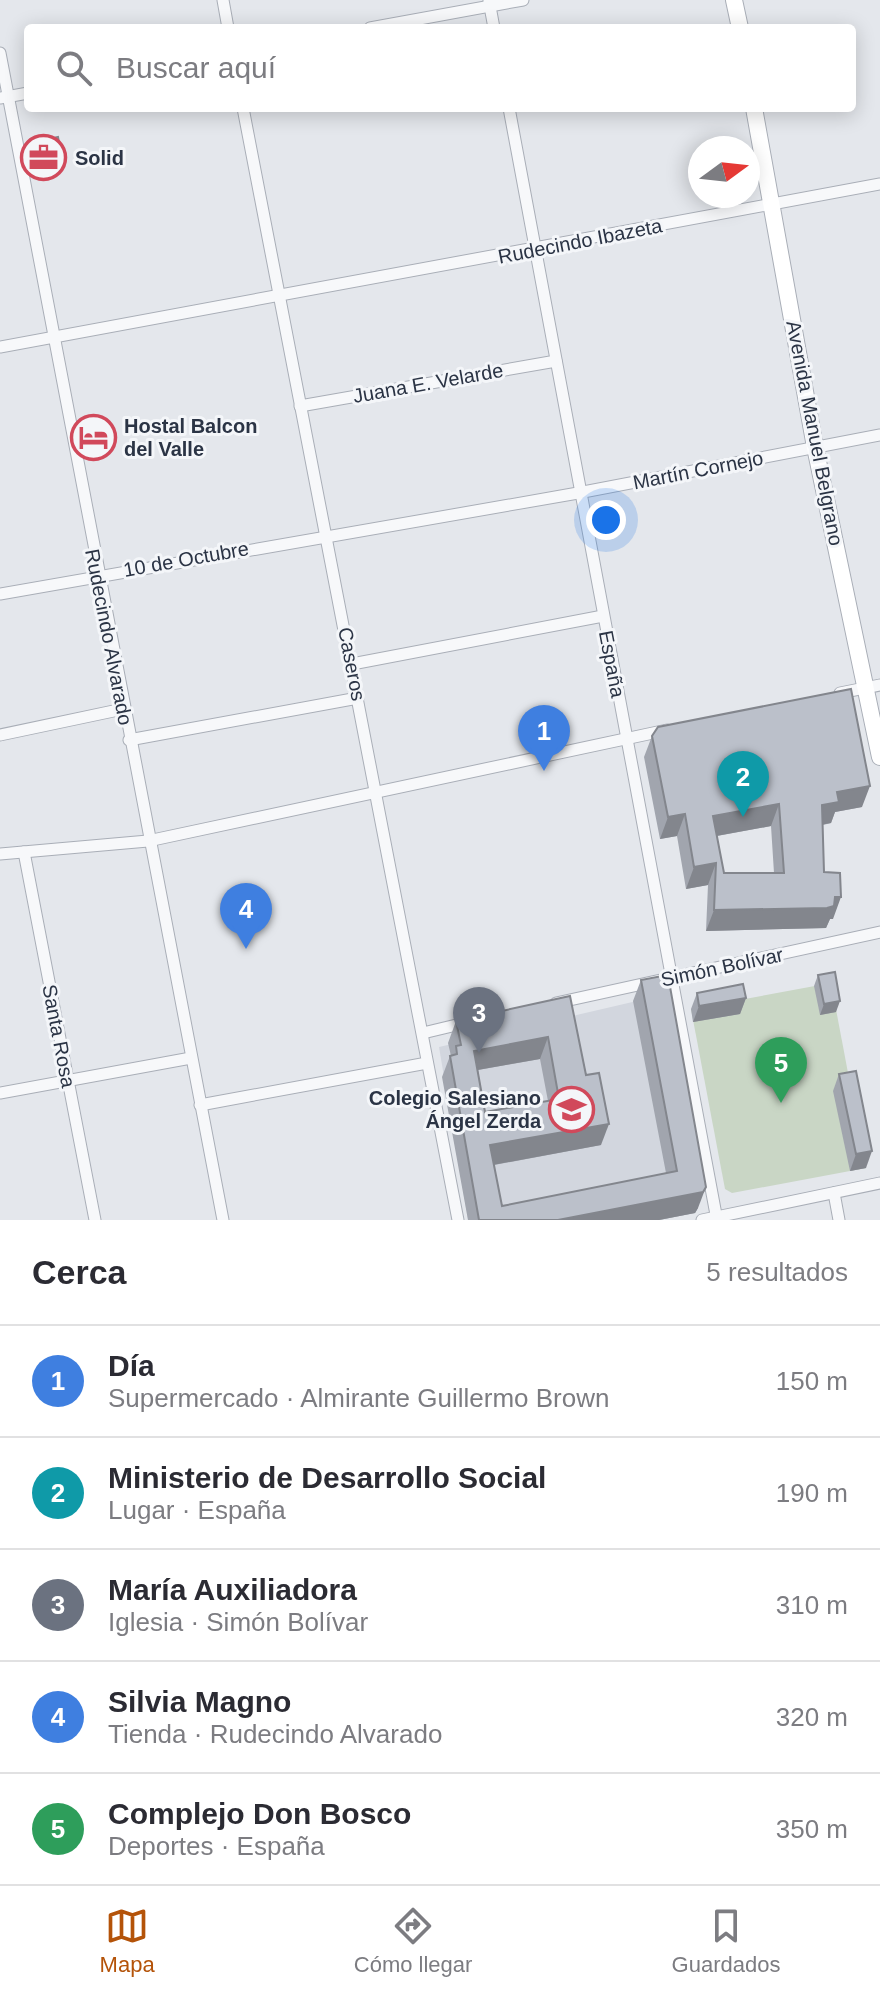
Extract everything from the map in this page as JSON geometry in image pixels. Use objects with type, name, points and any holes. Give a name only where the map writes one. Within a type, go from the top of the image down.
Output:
[{"type":"main road","points":[[734,0],[739,24]]},
{"type":"main road","name":"Avenida Manuel Belgrano","points":[[755,112],[815,447],[874,686],[880,757]]},
{"type":"street","points":[[223,0],[227,24]]},
{"type":"street","points":[[389,24],[490,3],[523,0]]},
{"type":"street","points":[[490,3],[493,24]]},
{"type":"street","name":"Rudecindo Alvarado","points":[[0,53],[4,97],[223,1220]]},
{"type":"street","points":[[4,97],[24,94]]},
{"type":"street","name":"Caseros","points":[[244,112],[458,1220]]},
{"type":"street","name":"España","points":[[510,112],[578,493],[717,1219]]},
{"type":"street","name":"Rudecindo Ibazeta","points":[[0,347],[880,184]]},
{"type":"street","name":"Juana E. Velarde","points":[[300,406],[556,361]]},
{"type":"street","name":"Martín Cornejo","points":[[326,535],[578,493],[880,435]]},
{"type":"street","name":"10 de Octubre","points":[[0,594],[326,535]]},
{"type":"street","points":[[352,664],[603,616]]},
{"type":"street","points":[[822,697],[874,686]]},
{"type":"street","points":[[129,740],[358,698]]},
{"type":"street","points":[[0,735],[123,709]]},
{"type":"street","points":[[0,854],[148,841],[687,726]]},
{"type":"street","name":"Santa Rosa","points":[[24,852],[95,1220]]},
{"type":"street","name":"Simón Bolívar","points":[[547,1005],[880,932]]},
{"type":"street","points":[[423,1033],[485,1019]]},
{"type":"street","points":[[0,1093],[191,1058]]},
{"type":"street","points":[[200,1105],[427,1063]]},
{"type":"street","points":[[702,1220],[880,1183]]},
{"type":"street","points":[[834,1193],[839,1220]]},
{"type":"shaded area","points":[[654,997],[698,1208],[695,1213],[659,1220],[468,1220],[439,1047]]},
{"type":"green space","points":[[831,983],[866,1168],[732,1193],[725,1189],[691,1009]]},
{"type":"building","points":[[58,137],[61,153],[47,156],[44,140]]},
{"type":"building","points":[[851,689],[870,786],[837,792],[839,802],[822,805],[824,872],[840,873],[841,897],[835,897],[834,906],[714,910],[716,863],[694,867],[685,814],[668,817],[652,736],[658,727]],"holes":[[[779,804],[784,873],[724,873],[713,816]]]},
{"type":"building","points":[[835,972],[840,1001],[824,1004],[818,975]]},
{"type":"building","points":[[662,976],[669,981],[706,1187],[703,1192],[558,1220],[479,1220],[450,1056],[457,1054],[456,1046],[461,1045],[456,1021],[570,996],[586,1075],[599,1073],[609,1124],[490,1145],[502,1206],[677,1171],[641,980]],"holes":[[[548,1037],[559,1099],[485,1112],[474,1051]]]},
{"type":"building","points":[[743,984],[746,998],[699,1006],[697,993]]},
{"type":"building","points":[[856,1071],[872,1151],[856,1154],[839,1074]]},
{"type":"place","name":"Solid","points":[[44,158]]},
{"type":"place","name":"Hostal Balcon del Valle","points":[[93,438]]},
{"type":"place","name":"Día","points":[[544,771]]},
{"type":"place","name":"Ministerio de Desarrollo Social","points":[[743,817]]},
{"type":"place","name":"Silvia Magno","points":[[246,949]]},
{"type":"place","name":"María Auxiliadora","points":[[479,1053]]},
{"type":"place","name":"Complejo Don Bosco","points":[[781,1103]]},
{"type":"place","name":"Colegio Salesiano Ángel Zerda","points":[[572,1109]]}]
